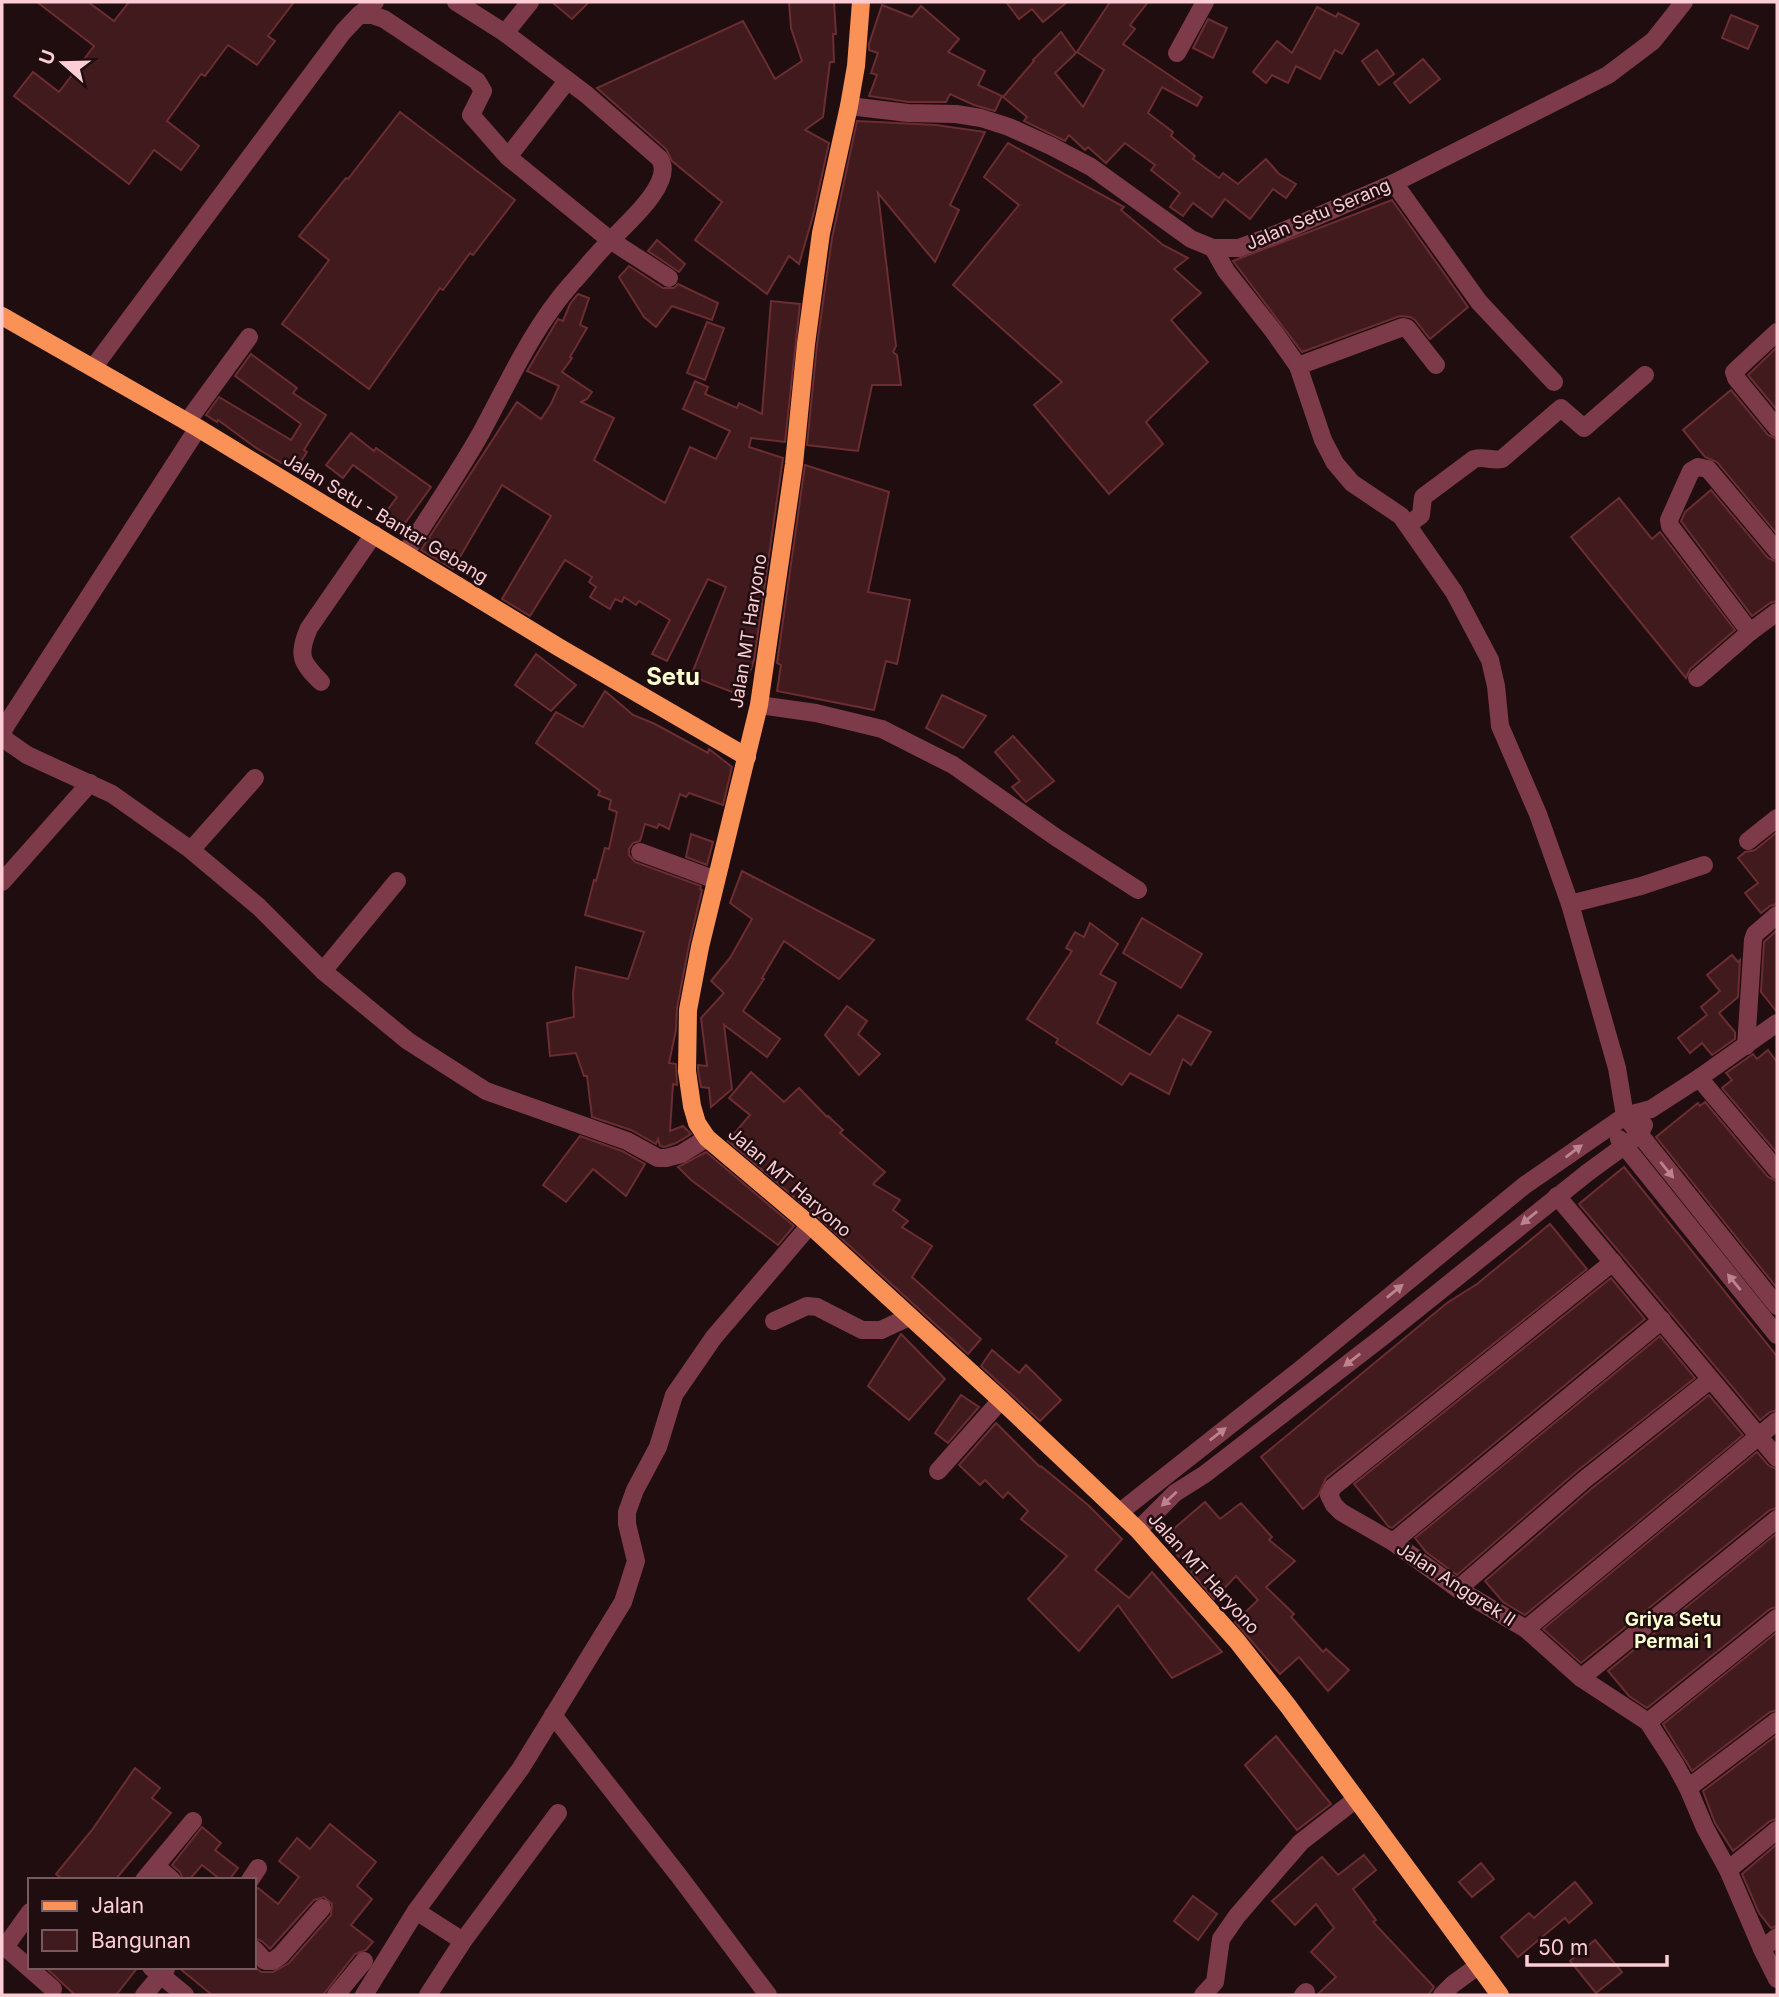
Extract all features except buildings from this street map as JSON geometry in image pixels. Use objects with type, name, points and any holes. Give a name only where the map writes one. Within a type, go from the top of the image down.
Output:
[{"type":"main road","name":"Jalan MT Haryono","points":[[861,2],[857,56],[849,106],[821,233],[794,464],[759,705],[716,880],[688,1010],[687,1071],[697,1123],[707,1138],[810,1225],[1001,1399],[1138,1530],[1237,1641],[1288,1706],[1500,1995]]},
{"type":"main road","name":"Jalan Setu - Bantar Gebang","points":[[2,316],[192,425],[571,655],[747,757]]},
{"type":"street","points":[[93,368],[359,15],[375,2]]},
{"type":"street","points":[[405,554],[479,436],[535,332],[566,290],[610,240],[644,209],[658,184],[662,162],[587,95],[505,33],[456,2]]},
{"type":"street","points":[[505,33],[530,2]]},
{"type":"street","points":[[1177,54],[1205,2]]},
{"type":"street","name":"Jalan Setu Serang","points":[[1213,248],[1239,248],[1394,183],[1608,75],[1653,41],[1684,2]]},
{"type":"street","points":[[359,15],[384,19],[402,28],[480,85],[483,91],[471,115],[508,157],[610,240],[669,278]]},
{"type":"street","points":[[508,157],[567,81]]},
{"type":"street","points":[[849,106],[981,118],[1051,146],[1087,175],[1191,239],[1213,248],[1226,271],[1298,366],[1323,440],[1335,463],[1352,483],[1393,510],[1408,525],[1454,592],[1490,660],[1500,726],[1538,814],[1570,904],[1617,1068],[1625,1116],[1777,1306]]},
{"type":"street","points":[[1394,183],[1479,302],[1554,382]]},
{"type":"street","points":[[1298,366],[1403,327],[1407,328],[1436,365]]},
{"type":"street","points":[[1777,332],[1734,372],[1777,428]]},
{"type":"street","points":[[249,337],[3,731],[4,739],[27,755],[112,794],[191,850],[259,907],[323,971],[408,1041],[486,1091],[627,1141],[658,1158],[681,1154],[707,1138]]},
{"type":"street","points":[[1408,525],[1420,514],[1423,497],[1474,459],[1502,459],[1560,408],[1584,428],[1645,375]]},
{"type":"street","points":[[1750,632],[1670,526],[1670,520],[1691,471],[1698,467],[1708,469],[1777,551]]},
{"type":"street","points":[[321,682],[305,666],[301,654],[305,638],[309,628],[374,534]]},
{"type":"street","points":[[1697,678],[1777,612]]},
{"type":"street","points":[[759,705],[816,713],[882,729],[953,765],[1057,838],[1138,890]]},
{"type":"street","points":[[191,850],[255,778]]},
{"type":"street","points":[[2,882],[90,783]]},
{"type":"street","points":[[1748,841],[1777,818]]},
{"type":"street","points":[[640,852],[716,880]]},
{"type":"street","points":[[1570,904],[1641,886],[1704,865]]},
{"type":"street","points":[[323,971],[397,881]]},
{"type":"street","points":[[1746,1046],[1752,940],[1755,934],[1777,915]]},
{"type":"street","points":[[1120,1512],[1301,1369],[1525,1185],[1625,1116],[1651,1109],[1746,1046],[1774,1033]]},
{"type":"street","points":[[1699,1078],[1777,1170]]},
{"type":"street","points":[[1138,1530],[1175,1493],[1205,1474],[1385,1335],[1558,1196],[1639,1136],[1651,1109]]},
{"type":"street","points":[[1609,1127],[1777,1335]]},
{"type":"street","points":[[1558,1196],[1777,1458]]},
{"type":"street","points":[[364,1995],[416,1911],[521,1768],[623,1602],[636,1561],[626,1524],[627,1512],[635,1490],[658,1447],[674,1395],[714,1337],[810,1225]]},
{"type":"street","name":"Jalan Anggrek II","points":[[1614,1262],[1333,1487],[1329,1495],[1341,1512],[1393,1542],[1458,1589],[1525,1629],[1581,1678],[1648,1722],[1688,1788],[1777,1979]]},
{"type":"street","points":[[774,1321],[807,1306],[817,1307],[862,1330],[881,1330],[909,1317]]},
{"type":"street","points":[[1393,1542],[1662,1320]]},
{"type":"street","points":[[1458,1589],[1584,1480],[1710,1380]]},
{"type":"street","points":[[938,1471],[1001,1399]]},
{"type":"street","points":[[1525,1629],[1777,1421]]},
{"type":"street","points":[[1581,1678],[1777,1519]]},
{"type":"street","points":[[1648,1722],[1777,1618]]},
{"type":"street","points":[[553,1715],[768,1995]]},
{"type":"street","points":[[1688,1788],[1777,1721]]},
{"type":"street","points":[[1203,1995],[1215,1982],[1221,1939],[1237,1916],[1301,1842],[1355,1800]]},
{"type":"street","points":[[428,1995],[463,1941],[558,1813]]},
{"type":"street","points":[[150,1873],[193,1821]]},
{"type":"street","points":[[1728,1870],[1777,1830]]},
{"type":"street","points":[[256,1952],[265,1961],[273,1961],[322,1908]]},
{"type":"street","points":[[416,1911],[463,1941]]},
{"type":"street","points":[[28,1915],[5,1947],[28,1968]]},
{"type":"street","points":[[1762,1949],[1777,1937]]},
{"type":"street","points":[[336,1995],[364,1961]]},
{"type":"street","points":[[1442,1995],[1478,1966]]},
{"type":"street","points":[[30,1969],[52,1989]]},
{"type":"street","points":[[144,1995],[160,1970],[185,1995]]},
{"type":"district","name":"Setu","points":[[673,676]]},
{"type":"district","name":"Griya Setu Permai 1","points":[[1673,1630]]}]
